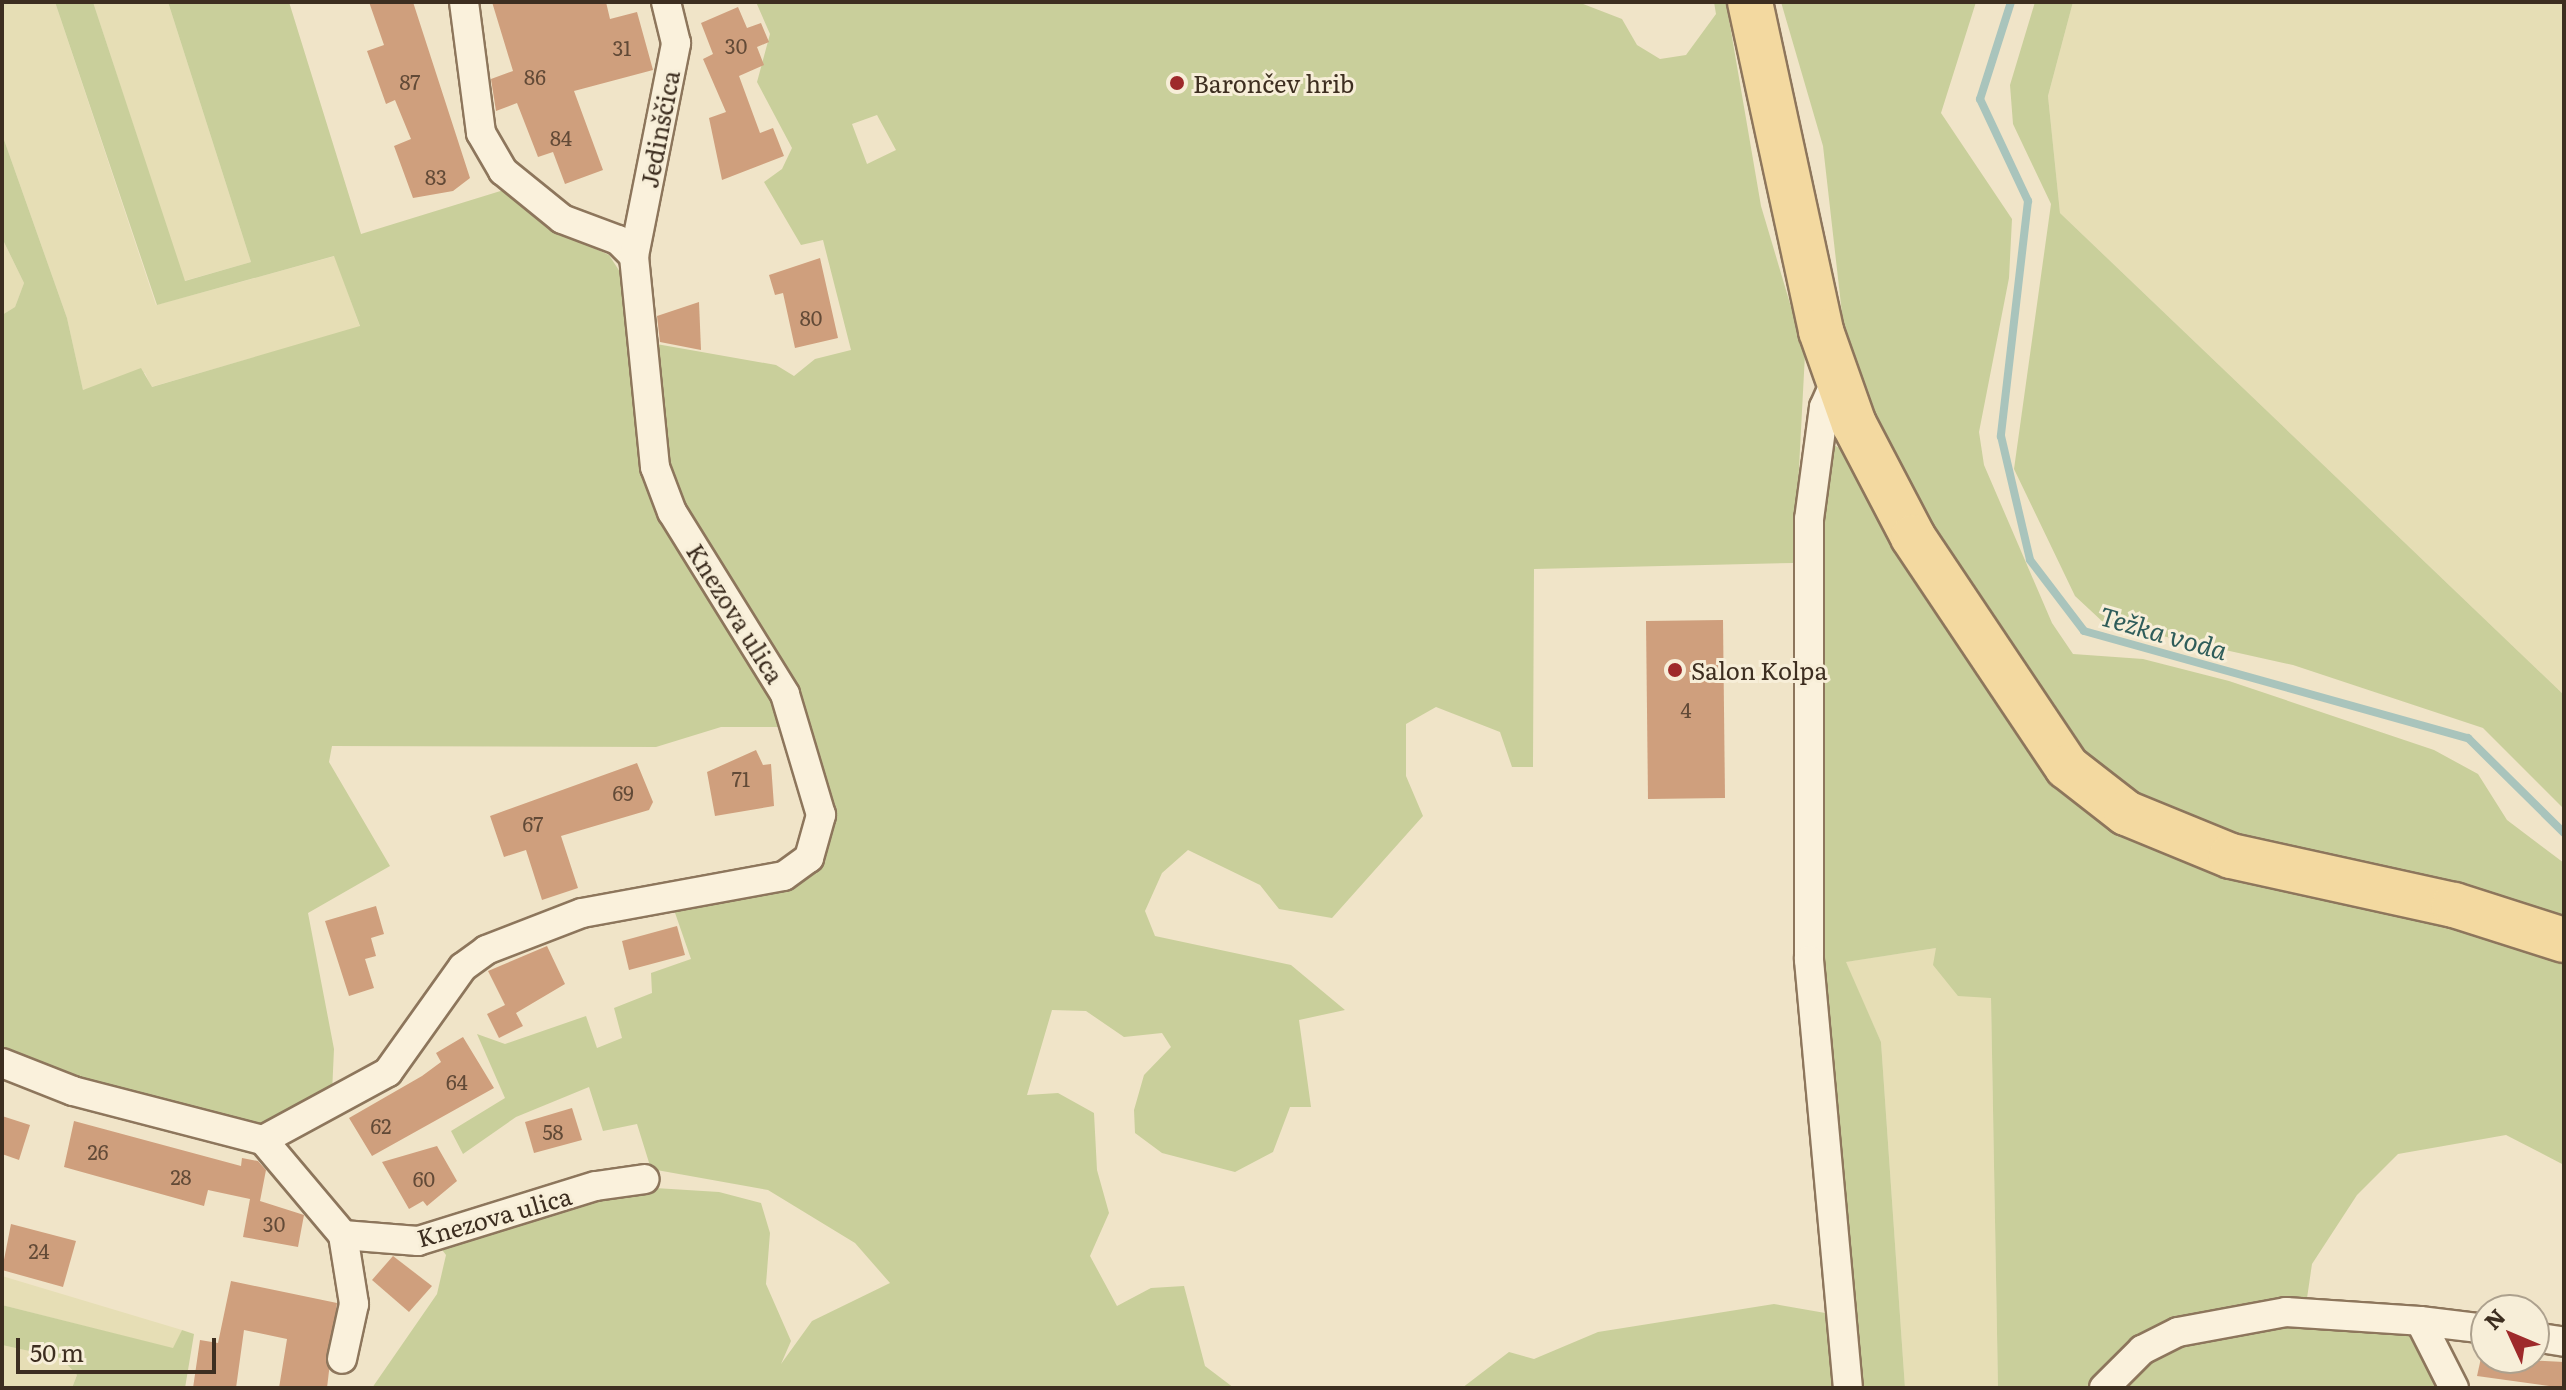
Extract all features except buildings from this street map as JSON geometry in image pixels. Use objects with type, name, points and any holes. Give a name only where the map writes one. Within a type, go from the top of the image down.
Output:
[{"type":"main road","points":[[1750,2],[1837,378],[1913,537],[2039,733],[2095,793],[2171,835],[2231,856],[2426,898],[2564,940]]},
{"type":"street","points":[[464,2],[481,133],[503,171],[562,219],[618,240],[634,256]]},
{"type":"street","name":"Jedinščica","points":[[634,256],[676,43],[666,2]]},
{"type":"street","name":"Knezova ulica","points":[[263,1140],[388,1072],[463,967],[486,950],[582,913],[784,876],[819,841],[811,771],[785,694],[672,512],[655,467],[634,256]]},
{"type":"street","points":[[1837,378],[1824,407],[1809,519],[1809,960],[1848,1388]]},
{"type":"street","points":[[2,1063],[73,1091],[263,1140],[343,1235],[354,1304],[342,1359]]},
{"type":"street","name":"Knezova ulica","points":[[343,1235],[418,1241],[596,1186],[645,1179]]},
{"type":"street","points":[[2104,1388],[2142,1350],[2217,1321],[2286,1312],[2470,1327]]},
{"type":"street","points":[[2420,1321],[2454,1388]]},
{"type":"shaded area","points":[[2,2],[55,2],[156,305],[335,256],[360,327],[151,387],[145,373],[83,390],[67,318],[2,134]]},
{"type":"shaded area","points":[[93,2],[168,2],[251,262],[184,281]]},
{"type":"shaded area","points":[[2073,2],[2564,2],[2564,695],[2060,213],[2048,96]]},
{"type":"shaded area","points":[[2,238],[24,283],[15,307],[2,315]]},
{"type":"shaded area","points":[[1936,948],[1991,998],[1998,1388],[1905,1388],[1881,1042],[1845,962]]},
{"type":"shaded area","points":[[2,1276],[182,1330],[174,1349],[2,1305]]},
{"type":"shaded area","points":[[2,1345],[61,1358],[77,1375],[72,1388],[2,1388]]},
{"type":"green space","points":[[55,2],[93,2],[185,281],[251,262],[168,2],[289,2],[361,234],[507,189],[556,231],[609,255],[620,272],[648,467],[783,718],[778,727],[721,727],[656,747],[332,746],[329,762],[390,866],[308,913],[334,1049],[332,1093],[293,1117],[248,1127],[141,1102],[2,1053],[2,315],[15,307],[24,283],[2,238],[2,134],[67,318],[83,390],[141,368],[152,387],[360,326],[334,256],[157,305]]},
{"type":"green space","points":[[756,2],[1578,2],[1622,19],[1637,45],[1660,59],[1686,55],[1716,14],[1714,2],[1726,2],[1761,206],[1805,354],[1794,563],[1534,569],[1533,767],[1512,767],[1500,732],[1436,707],[1406,724],[1406,776],[1423,816],[1332,918],[1279,909],[1260,885],[1188,850],[1162,873],[1145,911],[1155,936],[1291,965],[1345,1010],[1299,1020],[1311,1107],[1290,1107],[1273,1152],[1235,1172],[1162,1153],[1135,1133],[1134,1110],[1144,1075],[1171,1047],[1162,1033],[1124,1037],[1086,1011],[1052,1010],[1027,1095],[1058,1093],[1094,1113],[1097,1170],[1109,1213],[1090,1256],[1117,1306],[1151,1288],[1184,1286],[1205,1366],[1234,1388],[372,1388],[437,1294],[446,1255],[440,1247],[639,1187],[719,1192],[761,1203],[770,1233],[766,1284],[791,1341],[781,1364],[812,1321],[890,1283],[855,1243],[768,1190],[651,1169],[637,1124],[603,1131],[589,1087],[516,1117],[463,1154],[451,1131],[505,1098],[477,1034],[505,1044],[586,1016],[597,1048],[622,1038],[614,1008],[652,993],[651,973],[691,959],[673,907],[795,887],[825,862],[828,828],[806,736],[761,628],[678,507],[645,342],[776,365],[794,376],[815,359],[851,350],[823,240],[801,245],[764,182],[782,169],[792,148],[757,82],[770,34]],"holes":[[[877,115],[896,150],[867,164],[852,124]]]},
{"type":"green space","points":[[1781,2],[1976,2],[1941,113],[2012,219],[2009,278],[1979,432],[1984,465],[2052,623],[2073,654],[2143,659],[2229,681],[2434,750],[2478,774],[2507,820],[2564,863],[2564,920],[2219,836],[2098,775],[1975,608],[1850,384],[1823,146]]},
{"type":"green space","points":[[2035,2],[2073,2],[2048,96],[2060,213],[2564,695],[2564,809],[2483,728],[2293,665],[2104,623],[2075,596],[2014,469],[2051,204],[2013,124],[2010,85]]},
{"type":"green space","points":[[1834,445],[1846,452],[2030,747],[2355,898],[2564,960],[2564,1165],[2506,1135],[2398,1154],[2357,1195],[2312,1264],[2306,1305],[2109,1364],[2086,1388],[1998,1388],[1991,998],[1958,996],[1933,965],[1936,948],[1846,962],[1881,1042],[1905,1388],[1854,1388],[1818,968],[1816,597],[1825,452]]},
{"type":"green space","points":[[1774,1304],[1831,1314],[1838,1388],[1462,1388],[1509,1352],[1534,1359],[1598,1332]]},
{"type":"green space","points":[[2,1305],[173,1348],[182,1330],[194,1334],[185,1388],[72,1388],[77,1375],[61,1358],[2,1345]]},
{"type":"green space","points":[[2288,1323],[2399,1325],[2413,1336],[2439,1388],[2119,1388],[2172,1345]]},
{"type":"waterway","name":"Težka voda","points":[[2011,2],[1980,99],[2028,201],[2001,436],[2030,560],[2084,631],[2468,738],[2564,833]]},
{"type":"place","name":"Barončev hrib","points":[[1177,83]]},
{"type":"place","name":"Salon Kolpa","points":[[1675,670]]}]
